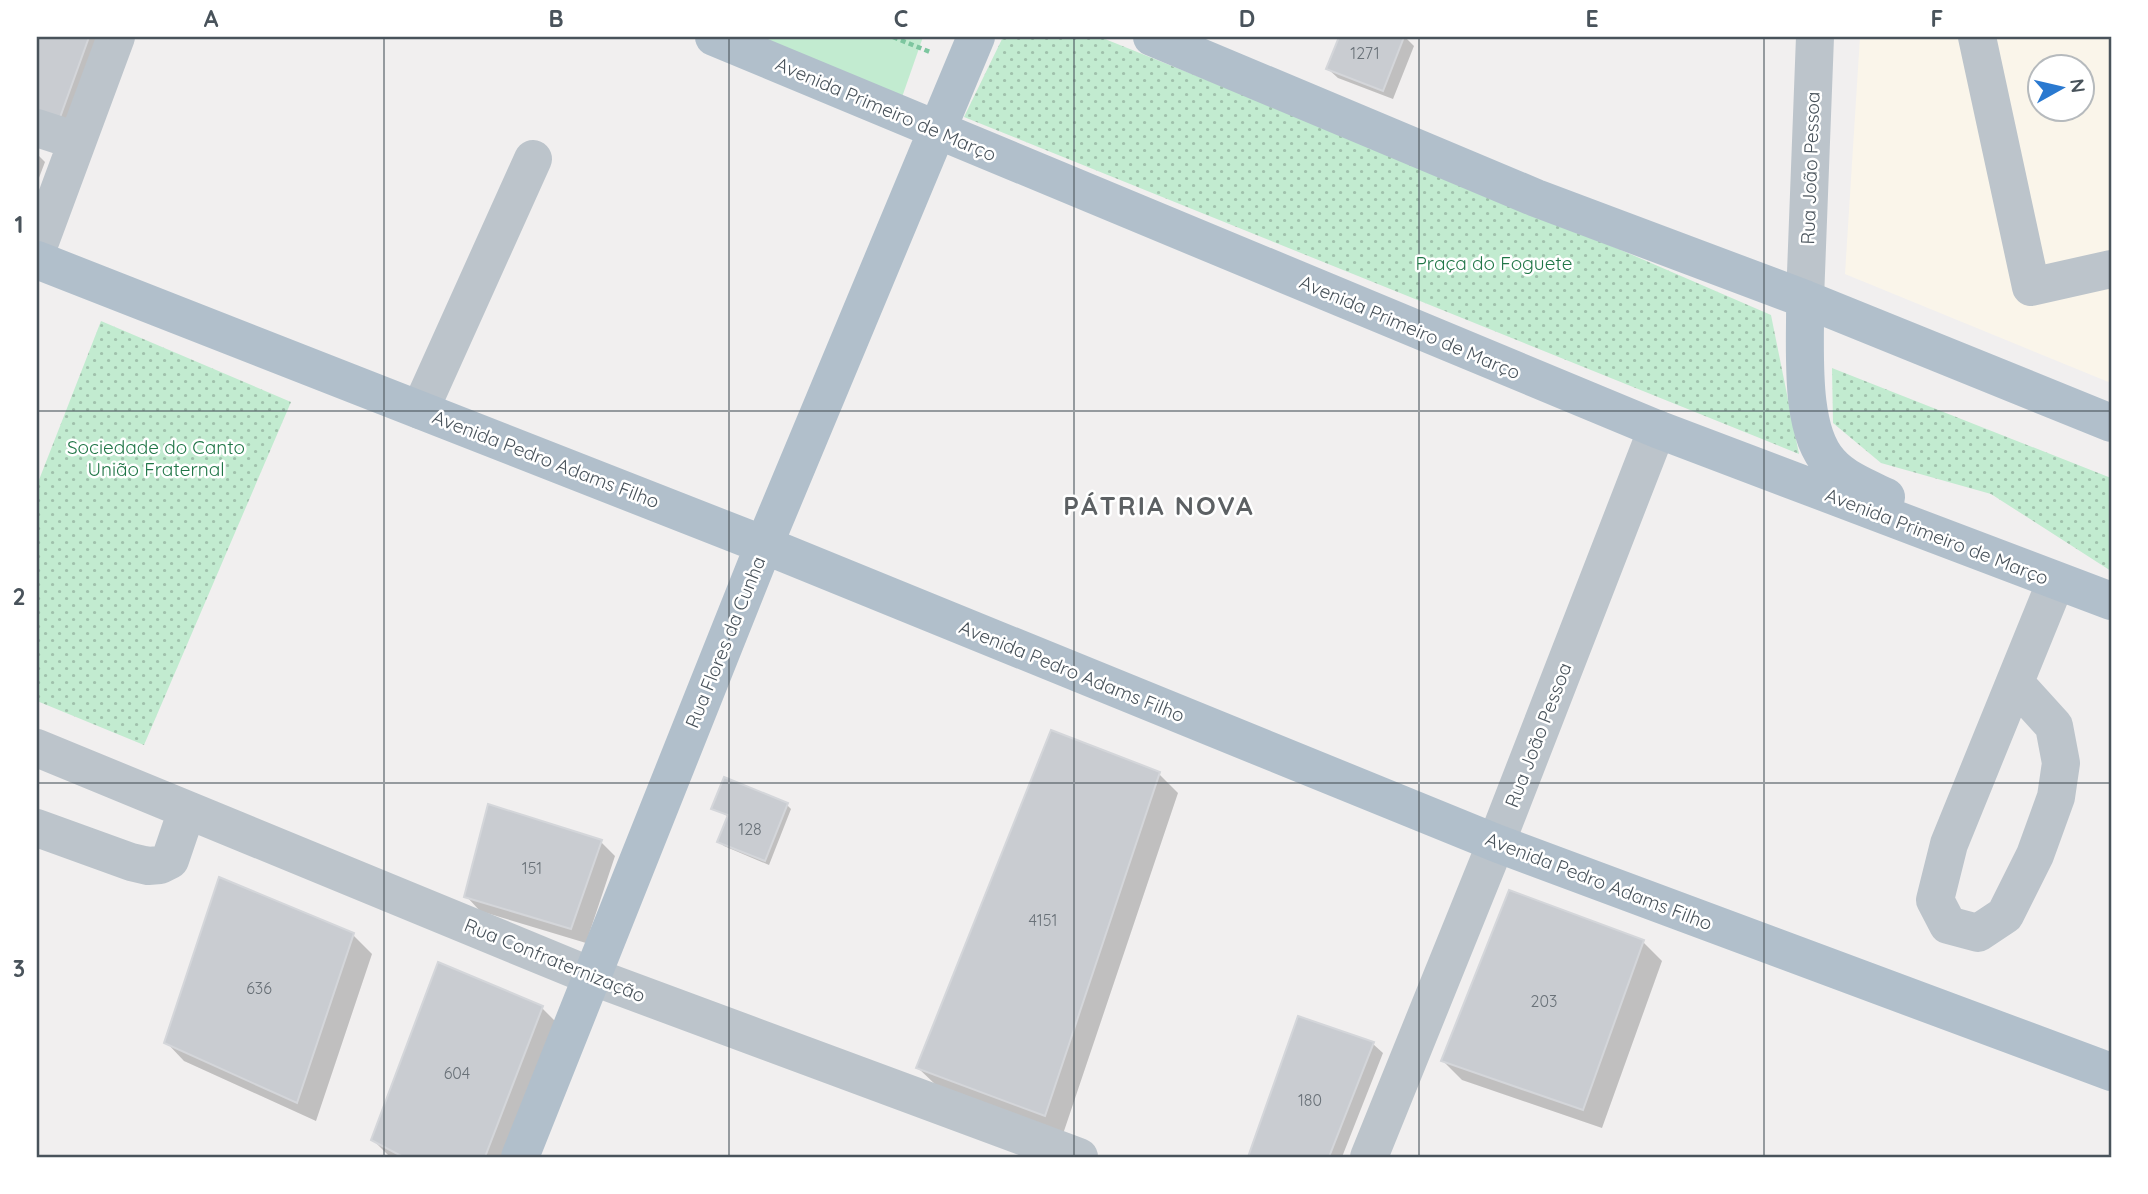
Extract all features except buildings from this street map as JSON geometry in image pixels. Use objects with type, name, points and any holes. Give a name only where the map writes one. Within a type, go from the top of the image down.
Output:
[{"type":"main road","name":"Avenida Primeiro de Março","points":[[714,37],[1657,429],[2111,601]]},
{"type":"main road","name":"Rua Flores da Cunha","points":[[520,1157],[764,545],[976,37]]},
{"type":"main road","points":[[1152,37],[1536,198],[1805,299],[2111,423]]},
{"type":"main road","name":"Avenida Pedro Adams Filho","points":[[37,260],[764,545],[1496,843],[2111,1072]]},
{"type":"main road","points":[[1805,299],[1808,416],[1815,442],[1830,464],[1855,482],[2050,579]]},
{"type":"street","points":[[37,250],[116,37]]},
{"type":"street","name":"Rua João Pessoa","points":[[1805,299],[1815,37]]},
{"type":"street","points":[[1979,49],[2031,287],[2111,269]]},
{"type":"street","points":[[37,128],[77,141]]},
{"type":"street","points":[[420,410],[533,159]]},
{"type":"street","name":"Rua João Pessoa","points":[[1369,1157],[1496,843],[1657,429]]},
{"type":"street","points":[[2015,683],[2054,726],[2061,763],[2056,797],[2035,855],[2005,915],[1978,933],[1948,925],[1935,900],[1949,844],[2015,683],[2050,579]]},
{"type":"street","name":"Rua Confraternização","points":[[37,748],[591,976],[1079,1157]]},
{"type":"street","points":[[37,828],[131,862],[148,866],[160,865],[170,860],[187,810]]},
{"type":"shaded area","points":[[1860,37],[2111,37],[2111,383],[1845,274]]},
{"type":"green space","points":[[750,37],[923,37],[901,100]]},
{"type":"green space","name":"Praça do Foguete","points":[[1003,37],[1100,37],[1524,208],[1771,315],[1799,454],[964,117]]},
{"type":"green space","name":"Sociedade do Canto União Fraternal","points":[[101,321],[291,402],[144,745],[37,701],[37,485]]},
{"type":"green space","points":[[1832,368],[2111,478],[2111,571],[1991,494],[1881,463],[1833,423]]},
{"type":"district","name":"PÁTRIA NOVA","points":[[1159,506]]}]
